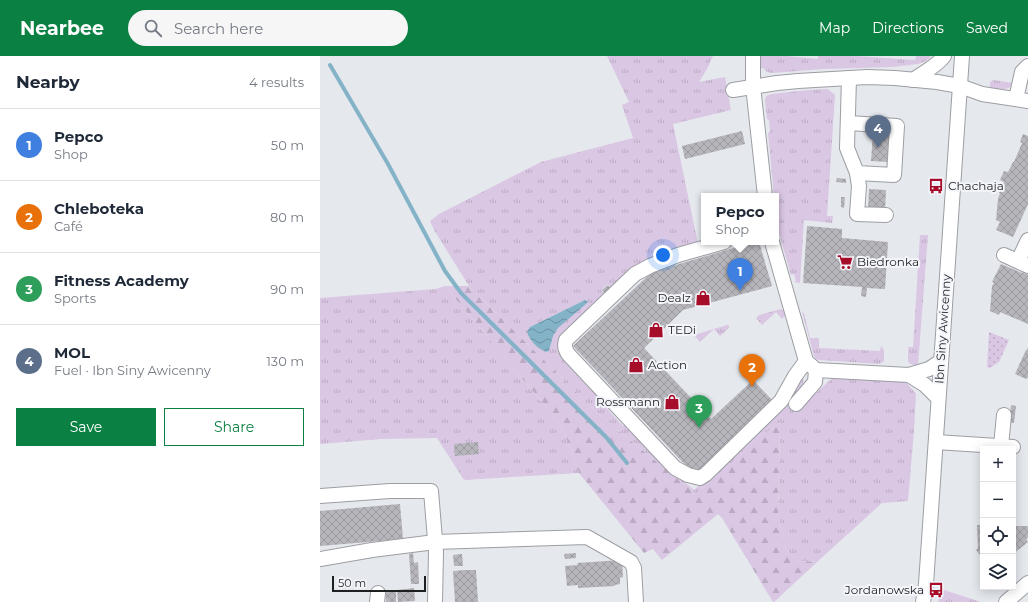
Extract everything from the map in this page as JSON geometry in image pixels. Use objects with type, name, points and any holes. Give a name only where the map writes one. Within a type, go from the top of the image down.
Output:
[{"type":"street","points":[[753,56],[753,86],[765,193]]},
{"type":"street","points":[[913,80],[944,56]]},
{"type":"street","name":"Ibn Siny Awicenny","points":[[923,602],[926,584],[962,56]]},
{"type":"street","points":[[733,90],[753,86],[798,81],[867,77],[929,80],[960,86],[982,94],[1022,100],[1022,72],[1028,66]]},
{"type":"street","points":[[849,78],[847,148],[857,173],[857,214],[886,215]]},
{"type":"street","points":[[848,123],[897,126],[894,175],[857,173]]},
{"type":"street","points":[[1004,255],[1023,264],[1028,240]]},
{"type":"street","points":[[713,245],[678,255],[650,266],[635,274],[566,340],[564,345],[565,350],[569,355],[675,468],[688,475],[700,478],[706,474],[781,401],[795,376],[811,366],[909,375],[929,369],[941,362]]},
{"type":"street","points":[[773,245],[815,382],[796,404]]},
{"type":"street","points":[[909,375],[925,385],[938,398]]},
{"type":"street","points":[[936,442],[1007,446],[1004,415]]},
{"type":"street","points":[[320,496],[390,491],[431,491],[436,552],[435,602]]},
{"type":"street","points":[[320,559],[372,550],[435,542],[587,537],[631,562],[634,568],[636,602]]},
{"type":"street","points":[[1006,602],[1028,583]]},
{"type":"green space","points":[[607,56],[713,56],[699,82],[725,77],[731,110],[673,124],[698,244],[613,289],[608,284],[601,290],[605,295],[558,346],[561,358],[592,391],[596,391],[603,399],[601,402],[623,426],[626,424],[670,470],[694,490],[725,461],[803,377],[804,381],[801,389],[787,405],[795,413],[834,378],[839,377],[906,382],[916,394],[908,501],[882,503],[817,562],[798,561],[786,550],[778,514],[780,423],[766,433],[758,435],[735,460],[696,494],[598,414],[469,286],[434,230],[430,221],[439,214],[541,162],[633,138],[622,105],[629,102]],"holes":[[[587,300],[586,304],[568,318],[555,331],[549,351],[544,351],[530,327]]]},
{"type":"green space","points":[[758,56],[786,56],[818,59],[818,56],[856,56],[915,60],[916,56],[930,56],[930,58],[918,64],[893,67],[823,69],[772,73],[767,72],[763,68],[759,69]]},
{"type":"green space","points":[[993,80],[1014,83],[1006,89],[990,88],[990,82]]},
{"type":"green space","points":[[828,89],[835,95],[827,216],[833,216],[832,223],[804,220],[800,283],[794,282],[796,281],[794,274],[791,275],[779,233],[779,193],[774,193],[768,133],[770,132],[769,120],[767,119],[765,100],[766,96],[772,94]]},
{"type":"green space","points":[[920,235],[928,235],[918,365],[914,365],[908,361],[908,347],[913,347]]},
{"type":"green space","points":[[445,286],[562,426],[579,473],[464,480],[437,438],[381,439],[320,444],[320,298],[435,289]]},
{"type":"green space","points":[[445,286],[469,286],[598,414],[696,494],[735,460],[758,435],[766,433],[780,423],[778,514],[786,550],[798,561],[817,562],[773,602],[722,518],[718,514],[662,560],[653,549],[644,553],[579,473],[562,426]]},
{"type":"green space","points":[[781,309],[785,311],[786,314],[782,319],[776,312],[762,325],[756,318],[759,315]]},
{"type":"green space","points":[[802,312],[804,313],[810,338],[819,339],[819,348],[880,351],[881,346],[884,350],[884,361],[879,364],[816,359]]},
{"type":"green space","points":[[727,325],[729,325],[729,328],[720,336],[714,329],[700,342],[694,335]]},
{"type":"green space","points":[[989,332],[1009,340],[999,362],[990,368],[987,367]]},
{"type":"green space","points":[[941,589],[981,602],[938,602]]},
{"type":"water","points":[[585,300],[588,301],[586,304],[558,328],[553,336],[549,351],[543,351],[532,341],[527,332],[530,327]]},
{"type":"building","points":[[742,131],[745,144],[685,159],[682,146]]},
{"type":"building","points":[[873,133],[890,134],[888,162],[871,161]]},
{"type":"building","points":[[1023,134],[1028,136],[1028,204],[1013,237],[996,230],[1000,222],[996,220],[998,199],[1004,182],[1000,180],[1004,171],[1008,172],[1014,162],[1022,143],[1020,142]]},
{"type":"building","points":[[837,178],[846,179],[846,183],[836,182]]},
{"type":"building","points":[[869,189],[886,190],[885,211],[868,210]]},
{"type":"building","points":[[841,197],[845,197],[844,208],[841,207]]},
{"type":"building","name":"Biedronka","points":[[807,226],[842,229],[842,238],[888,242],[885,289],[867,288],[866,297],[861,296],[862,287],[803,283]]},
{"type":"building","points":[[744,245],[760,245],[772,286],[683,310],[644,348],[711,419],[753,380],[774,402],[701,470],[689,469],[573,346],[652,272]]},
{"type":"building","points":[[1001,264],[1028,275],[1028,324],[1000,312],[999,315],[990,311],[992,286],[994,283],[992,282]]},
{"type":"building","points":[[608,285],[611,288],[605,294],[602,290]]},
{"type":"building","points":[[1028,347],[1028,378],[1026,379],[1015,374]]},
{"type":"building","points":[[1011,405],[1016,406],[1014,423],[1009,423]]},
{"type":"building","points":[[478,442],[479,454],[455,456],[454,444]]},
{"type":"building","points":[[400,504],[403,539],[320,546],[320,511]]},
{"type":"building","points":[[977,525],[980,525],[980,555],[976,550],[978,548]]},
{"type":"building","points":[[1016,526],[1028,526],[1028,538],[1026,539],[1028,542],[1016,552]]},
{"type":"building","points":[[413,553],[414,563],[418,562],[419,584],[411,584],[409,554]]},
{"type":"building","points":[[576,553],[576,558],[565,559],[564,554]]},
{"type":"building","points":[[462,554],[463,566],[454,566],[453,555]]},
{"type":"building","points":[[622,560],[623,577],[620,578],[620,584],[614,585],[615,586],[578,588],[578,585],[567,586],[565,566],[578,565],[577,563]]},
{"type":"building","points":[[476,570],[478,602],[455,602],[453,571]]},
{"type":"building","points":[[414,588],[415,601],[398,602],[397,590]]},
{"type":"building","points":[[396,591],[396,602],[386,602],[386,592]]},
{"type":"waterway","points":[[330,65],[388,164],[445,271],[461,293],[606,437],[627,463]]},
{"type":"place","name":"MOL","points":[[878,148]]},
{"type":"place","name":"Chachaja","points":[[936,186]]},
{"type":"place","name":"Biedronka","points":[[845,262]]},
{"type":"place","name":"Pepco","points":[[740,291]]},
{"type":"place","name":"Dealz","points":[[703,298]]},
{"type":"place","name":"TEDi","points":[[656,330]]},
{"type":"place","name":"Action","points":[[636,365]]},
{"type":"place","name":"Chleboteka","points":[[752,387]]},
{"type":"place","name":"Rossmann","points":[[672,402]]},
{"type":"place","name":"Fitness Academy","points":[[699,428]]},
{"type":"place","name":"Jordanowska","points":[[936,590]]}]
